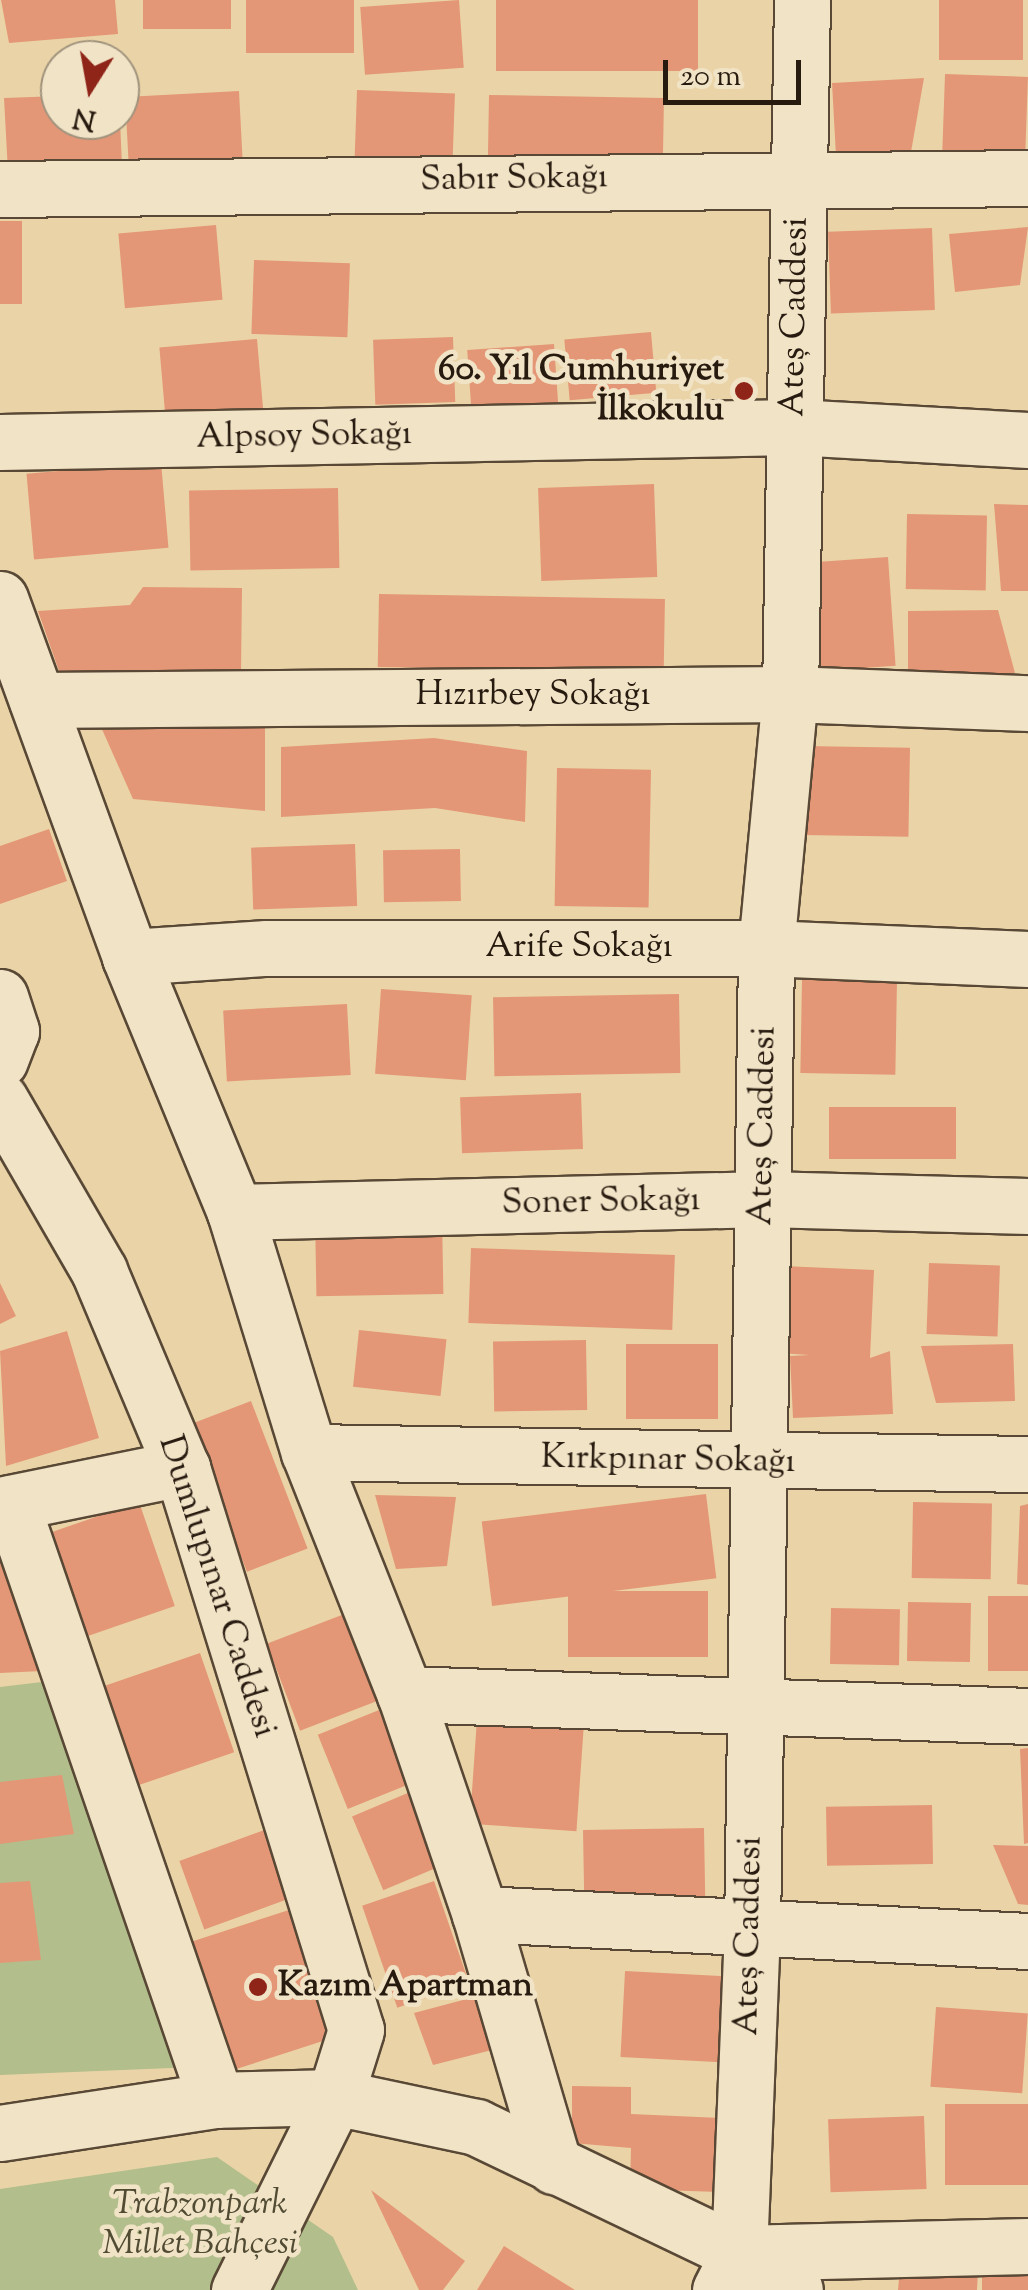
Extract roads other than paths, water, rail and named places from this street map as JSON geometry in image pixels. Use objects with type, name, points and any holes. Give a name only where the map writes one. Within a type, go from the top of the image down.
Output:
[{"type":"street","name":"Ateş Caddesi","points":[[729,2271],[752,1931],[766,948],[790,694],[802,0]]},
{"type":"street","name":"Sabır Sokağı","points":[[0,190],[799,175],[1028,178]]},
{"type":"street","name":"Alpsoy Sokağı","points":[[0,442],[794,427],[1028,440]]},
{"type":"street","points":[[0,599],[130,957],[235,1212],[308,1452],[405,1694],[480,1914],[554,2166]]},
{"type":"street","name":"Hızırbey Sokağı","points":[[37,700],[790,694],[1028,703]]},
{"type":"street","name":"Arife Sokağı","points":[[130,957],[267,948],[766,948],[1028,959]]},
{"type":"street","points":[[0,997],[11,1031],[0,1060]]},
{"type":"street","name":"Dumlupınar Caddesi","points":[[0,1100],[100,1271],[182,1468],[356,2030],[354,2101]]},
{"type":"street","name":"Soner Sokağı","points":[[235,1212],[764,1199],[1028,1206]]},
{"type":"street","name":"Kırkpınar Sokağı","points":[[308,1452],[756,1464],[1028,1464]]},
{"type":"street","points":[[182,1468],[6,1504],[216,2100]]},
{"type":"street","points":[[405,1694],[1028,1716]]},
{"type":"street","points":[[480,1914],[752,1931],[1028,1941]]},
{"type":"street","points":[[0,2133],[216,2100],[354,2101],[476,2127],[554,2166],[729,2271],[795,2290]]},
{"type":"street","points":[[239,2290],[354,2101]]},
{"type":"street","points":[[275,2290],[354,2101]]},
{"type":"street","points":[[729,2271],[1028,2246]]},
{"type":"place","name":"60. Yıl Cumhuriyet İlkokulu","points":[[744,391]]},
{"type":"place","name":"Kazım Apartman","points":[[258,1987]]},
{"type":"park label","name":"Trabzonpark Millet Bahçesi","points":[[200,2225]]}]
